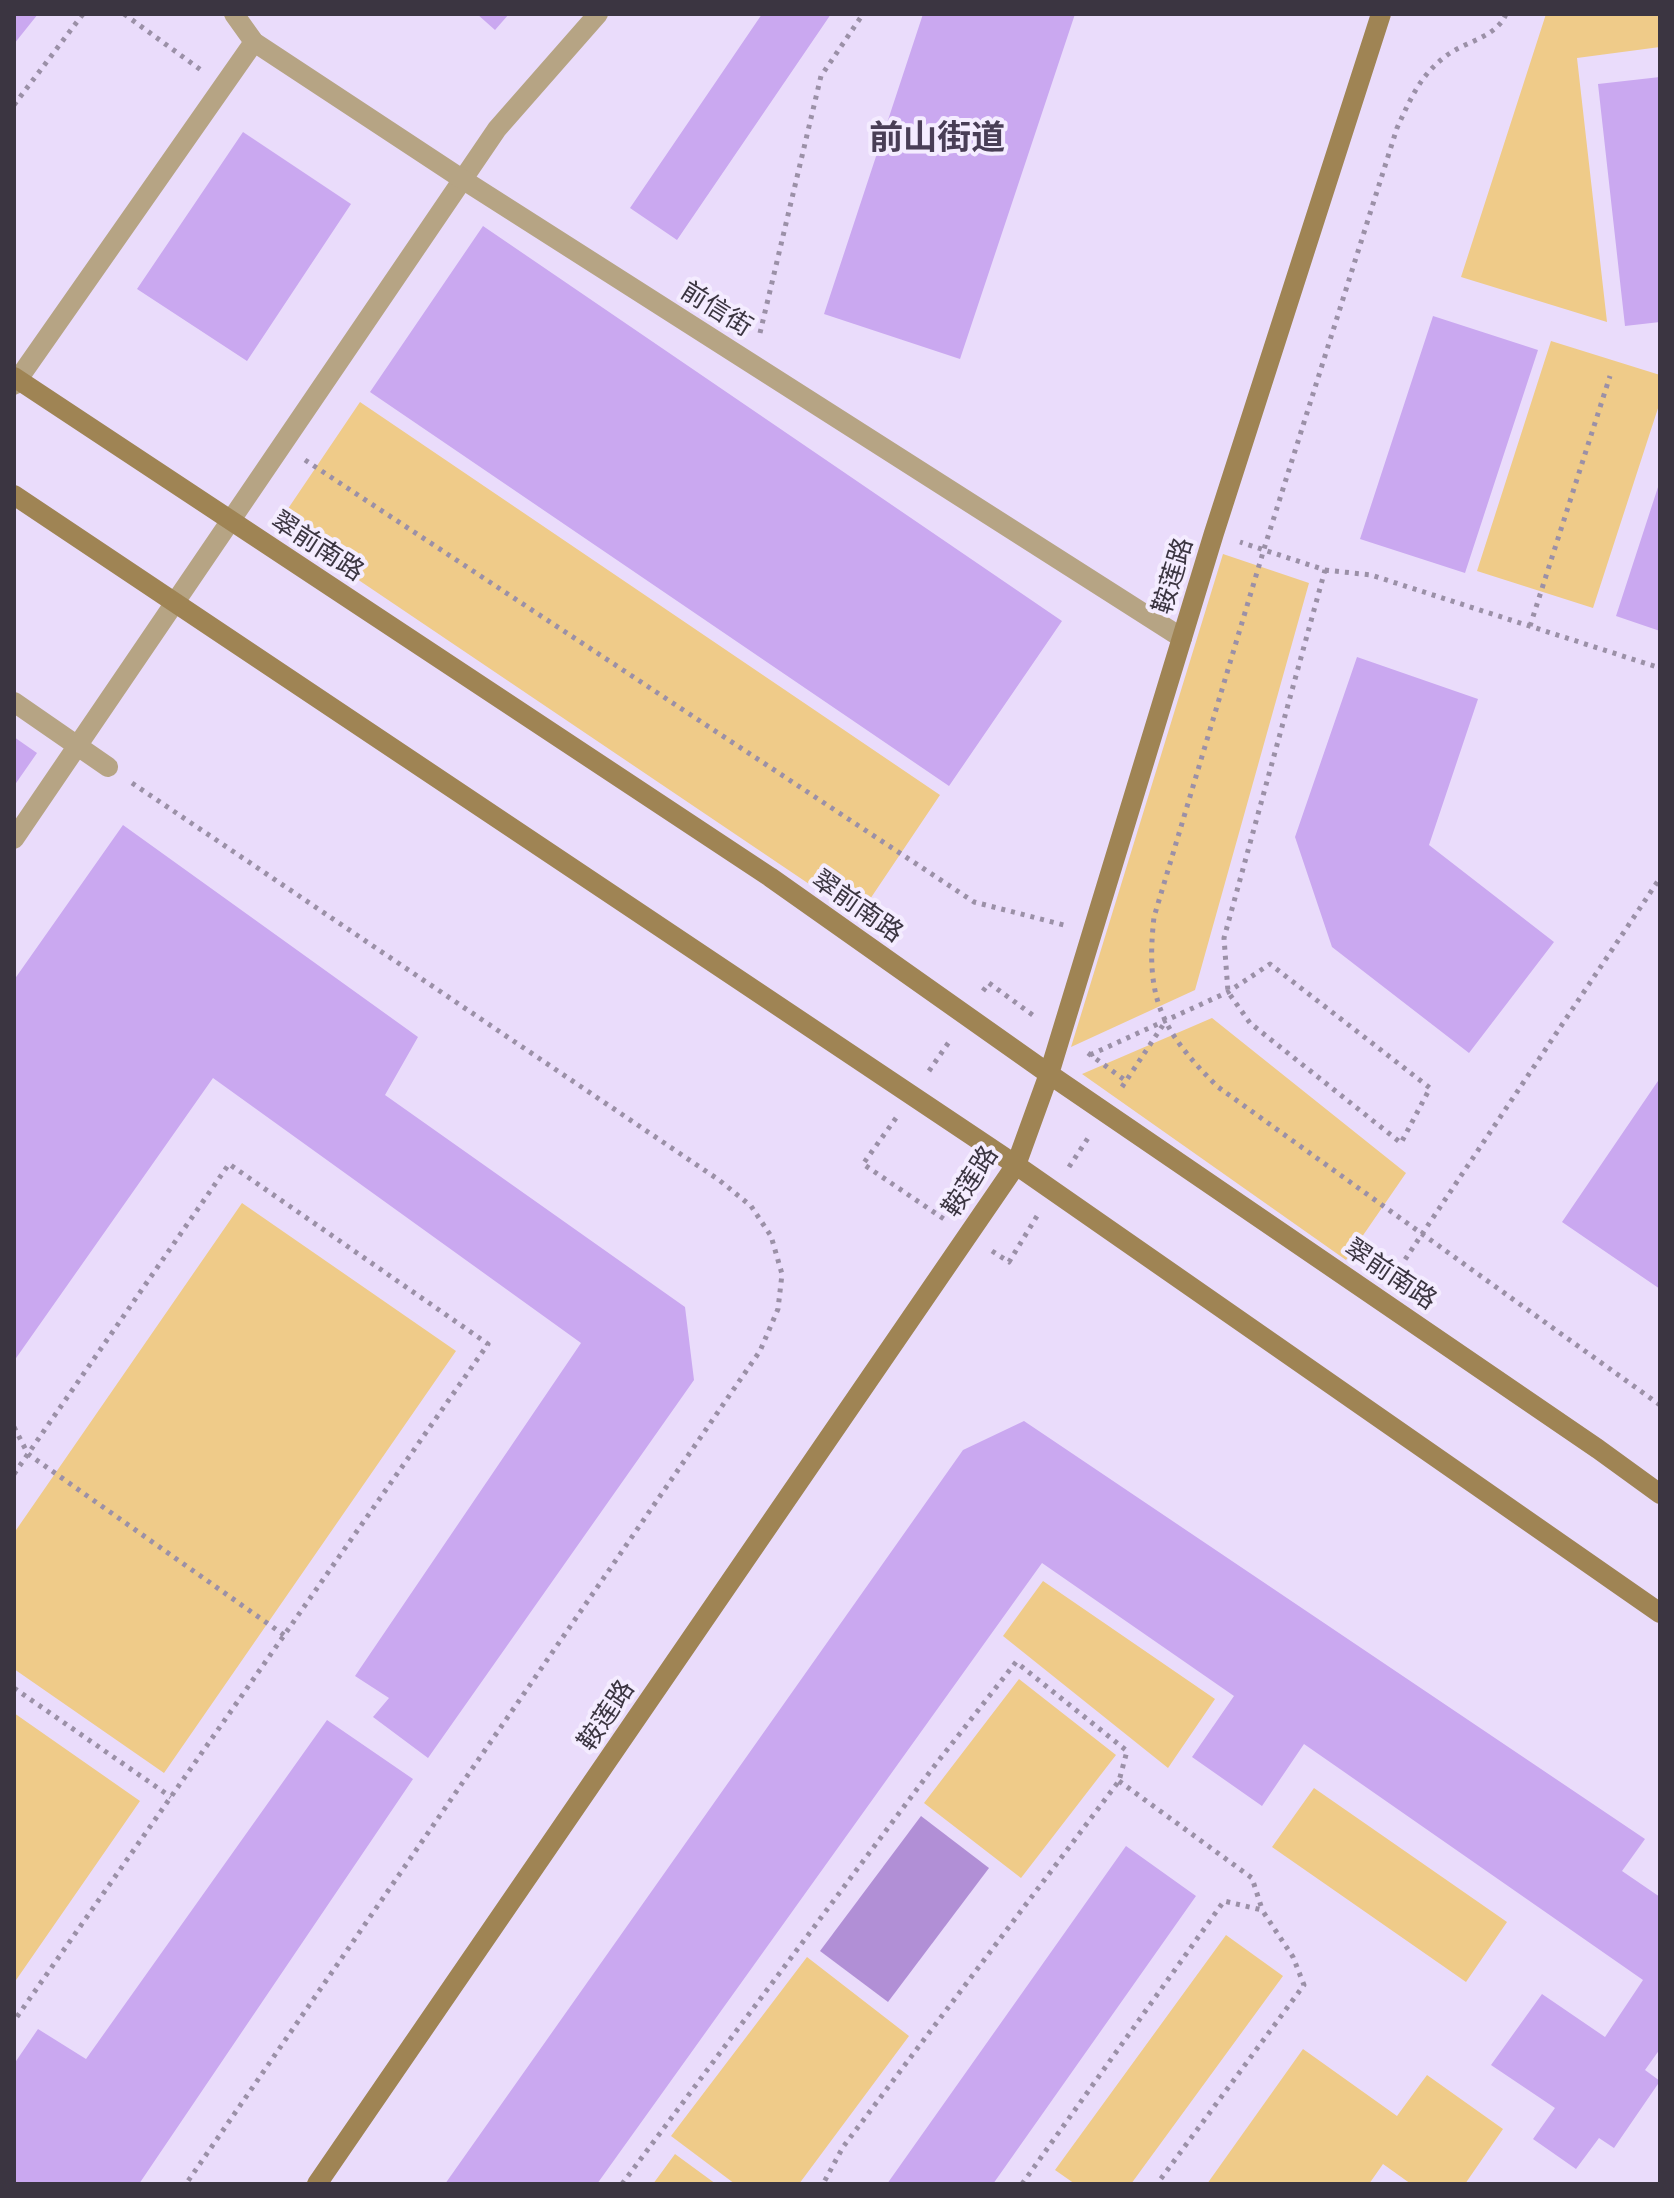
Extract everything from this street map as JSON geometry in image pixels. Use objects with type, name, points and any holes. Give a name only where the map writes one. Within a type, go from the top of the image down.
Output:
[{"type":"main road","name":"鞍莲路","points":[[317,2184],[1016,1165],[1049,1074],[1214,533],[1381,14]]},
{"type":"main road","name":"翠前南路","points":[[15,380],[770,877],[1049,1074],[1660,1494]]},
{"type":"main road","points":[[14,495],[1016,1165],[1660,1613]]},
{"type":"street","name":"前信街","points":[[234,14],[254,42],[462,179],[1182,638]]},
{"type":"street","points":[[14,839],[497,129],[598,14]]},
{"type":"street","points":[[15,380],[254,42]]},
{"type":"street","points":[[14,702],[108,767]]},
{"type":"path","points":[[14,105],[83,14]]},
{"type":"path","points":[[124,14],[223,86]]},
{"type":"path","points":[[753,364],[821,76],[863,14]]},
{"type":"path","points":[[1506,14],[1493,32],[1446,56],[1418,83],[1402,117],[1264,549],[1154,917],[1149,955],[1154,991],[1165,1021],[1187,1057],[1218,1087],[1660,1405]]},
{"type":"path","points":[[1530,626],[1610,376]]},
{"type":"path","points":[[281,444],[974,902],[1093,932]]},
{"type":"path","points":[[1214,533],[1325,570],[1371,575],[1660,668]]},
{"type":"path","points":[[1090,1055],[1228,992],[1270,964],[1430,1088],[1401,1143],[1250,1023],[1228,992],[1224,938],[1325,570]]},
{"type":"path","points":[[108,767],[719,1180],[751,1206],[771,1236],[782,1274],[778,1309],[760,1351],[186,2184]]},
{"type":"path","points":[[1379,1299],[1660,878]]},
{"type":"path","points":[[14,1474],[229,1164],[488,1344],[14,2021]]},
{"type":"path","points":[[14,1427],[28,1454],[284,1635]]},
{"type":"path","points":[[622,2184],[932,1769],[1016,1662],[1127,1751],[1119,1781],[843,2147],[823,2184]]},
{"type":"path","points":[[14,1688],[171,1797]]},
{"type":"path","points":[[1119,1781],[1252,1878],[1262,1910],[1293,1957],[1304,1985],[1157,2184]]},
{"type":"path","points":[[1022,2184],[1224,1901],[1262,1910]]},
{"type":"shaded area","points":[[1546,14],[1660,14],[1660,47],[1577,58],[1607,322],[1461,277]]},
{"type":"shaded area","points":[[1551,341],[1660,375],[1660,402],[1593,608],[1477,571]]},
{"type":"shaded area","points":[[360,402],[940,795],[858,917],[277,525]]},
{"type":"shaded area","points":[[1223,554],[1309,583],[1195,990],[1071,1047]]},
{"type":"shaded area","points":[[1212,1018],[1406,1173],[1346,1260],[1082,1074]]},
{"type":"shaded area","points":[[242,1203],[456,1351],[164,1773],[14,1669],[14,1533]]},
{"type":"shaded area","points":[[1043,1581],[1215,1699],[1168,1768],[1003,1636]]},
{"type":"shaded area","points":[[1019,1679],[1116,1755],[1021,1878],[924,1803]]},
{"type":"shaded area","points":[[14,1713],[140,1801],[14,1983]]},
{"type":"shaded area","points":[[1314,1788],[1507,1922],[1466,1982],[1272,1847]]},
{"type":"shaded area","points":[[921,1816],[989,1868],[888,2002],[820,1951]]},
{"type":"shaded area","points":[[1226,1935],[1283,1976],[1131,2184],[1075,2184],[1055,2170]]},
{"type":"shaded area","points":[[807,1957],[909,2036],[799,2184],[735,2184],[671,2136]]},
{"type":"shaded area","points":[[1303,2049],[1397,2116],[1427,2075],[1503,2129],[1465,2184],[1411,2184],[1383,2164],[1369,2184],[1207,2184]]},
{"type":"shaded area","points":[[675,2154],[716,2184],[653,2184]]},
{"type":"building","points":[[14,14],[38,14],[14,44]]},
{"type":"building","points":[[477,14],[509,14],[495,30]]},
{"type":"building","points":[[762,14],[831,14],[677,240],[630,208]]},
{"type":"building","points":[[923,14],[1075,14],[960,359],[824,314]]},
{"type":"building","points":[[1660,77],[1660,322],[1625,326],[1598,84]]},
{"type":"building","points":[[243,132],[351,204],[247,361],[137,289]]},
{"type":"building","points":[[483,226],[1062,621],[949,786],[370,392]]},
{"type":"building","points":[[1433,316],[1538,350],[1465,573],[1360,539]]},
{"type":"building","points":[[1660,484],[1660,631],[1616,616]]},
{"type":"building","points":[[1357,657],[1478,699],[1429,845],[1554,942],[1469,1053],[1332,947],[1295,837]]},
{"type":"building","points":[[14,737],[37,753],[14,786]]},
{"type":"building","points":[[123,825],[418,1037],[385,1095],[685,1307],[694,1380],[428,1758],[373,1717],[389,1698],[355,1676],[581,1343],[213,1078],[14,1361],[14,980]]},
{"type":"building","points":[[1660,1078],[1660,1289],[1562,1222]]},
{"type":"building","points":[[1024,1421],[1645,1839],[1622,1871],[1660,1897],[1660,2049],[1645,2070],[1660,2081],[1614,2148],[1599,2138],[1576,2169],[1533,2139],[1555,2108],[1491,2065],[1542,1994],[1605,2037],[1643,1980],[1304,1744],[1262,1806],[1192,1757],[1234,1696],[1042,1563],[597,2184],[445,2184],[963,1450]]},
{"type":"building","points":[[327,1720],[413,1779],[139,2184],[14,2184],[14,2064],[38,2029],[86,2059]]},
{"type":"building","points":[[1126,1846],[1196,1896],[993,2184],[887,2184]]},
{"type":"district","name":"前山街道","points":[[937,139]]}]
